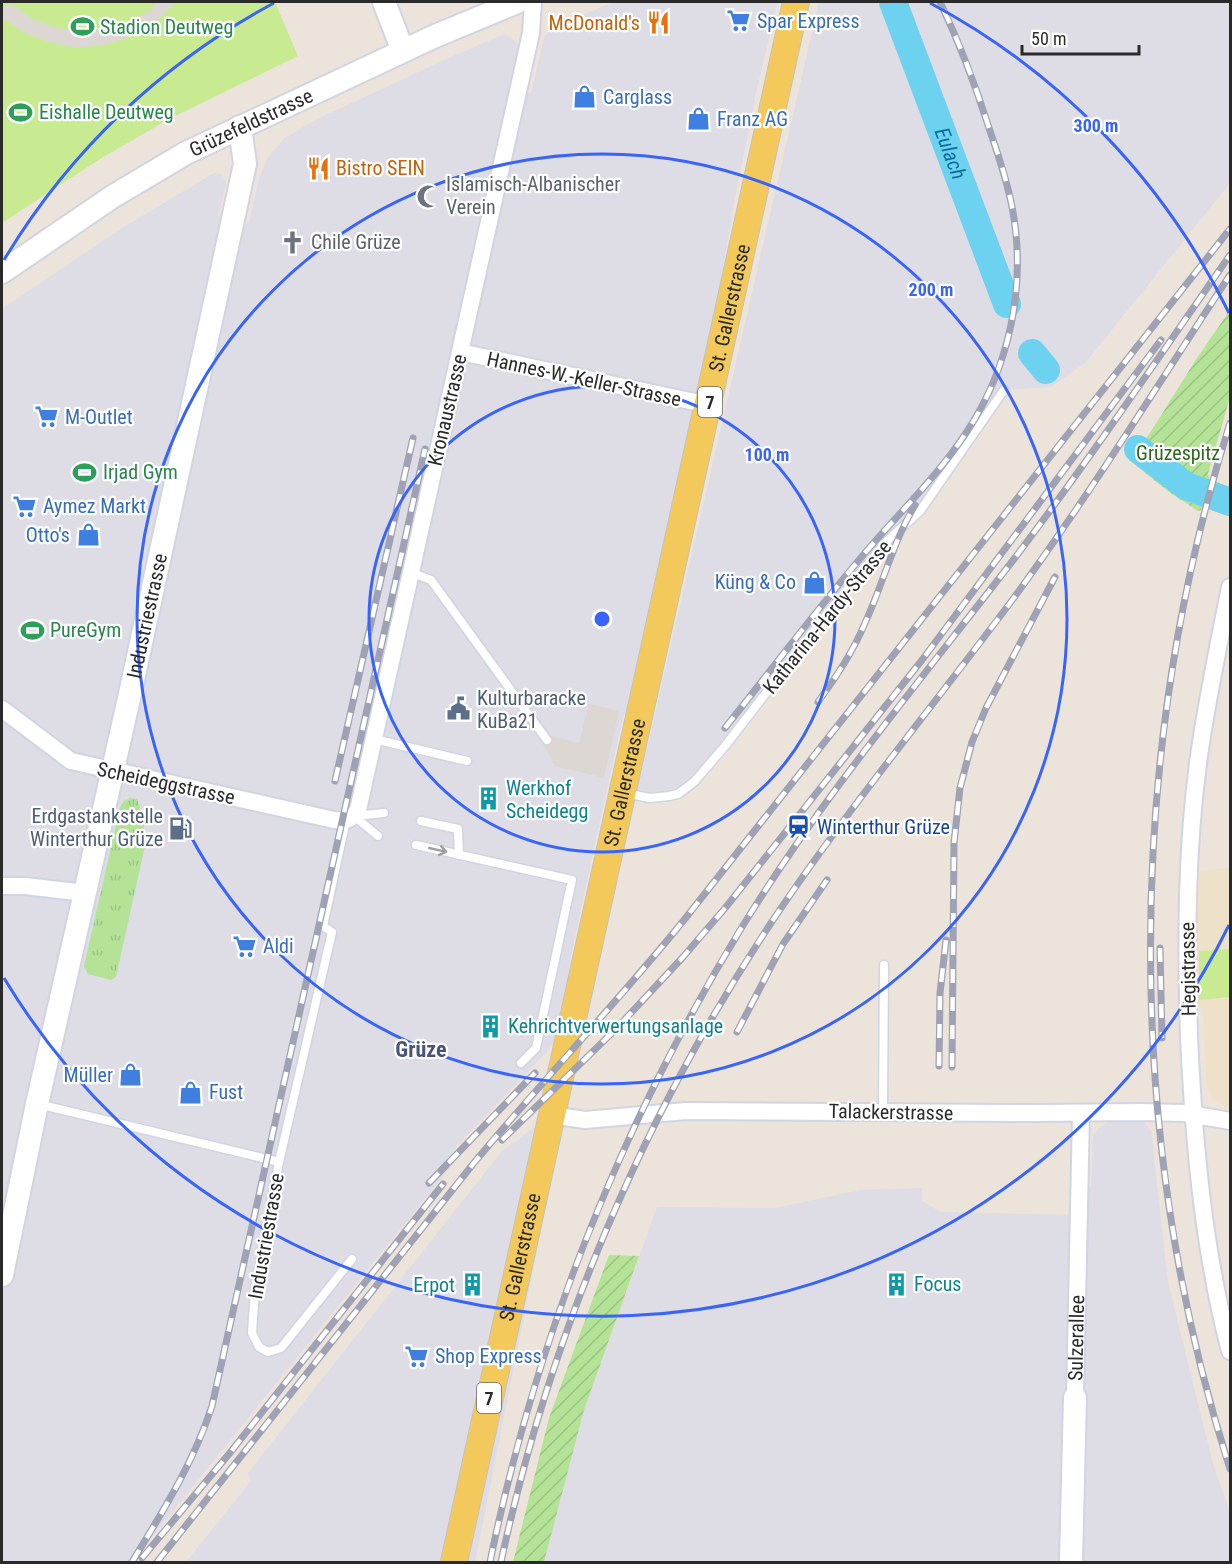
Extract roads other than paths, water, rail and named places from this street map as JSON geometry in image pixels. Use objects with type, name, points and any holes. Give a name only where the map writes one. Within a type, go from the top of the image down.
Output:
[{"type":"main road","name":"St. Gallerstrasse","points":[[454,1563],[796,2]]},
{"type":"street","points":[[384,2],[403,51]]},
{"type":"street","name":"Grüzefeldstrasse","points":[[2,272],[112,197],[186,153],[403,51],[517,2]]},
{"type":"street","name":"Kronaustrasse","points":[[350,818],[358,810],[374,740],[531,33],[533,2]]},
{"type":"street","name":"Industriestrasse","points":[[2,1275],[37,1104],[245,164],[240,127]]},
{"type":"street","name":"Hannes-W.-Keller-Strasse","points":[[460,352],[709,405]]},
{"type":"street","name":"Hegistrasse","points":[[1230,586],[1212,679],[1193,803],[1186,940],[1193,1114],[1203,1222],[1230,1351]]},
{"type":"street","name":"Scheideggstrasse","points":[[2,709],[71,761],[334,820],[350,818]]},
{"type":"street","points":[[2,886],[26,886],[85,893]]},
{"type":"street","name":"Talackerstrasse","points":[[551,1115],[585,1120],[686,1111],[1141,1112],[1193,1114],[1230,1122]]},
{"type":"street","name":"Sulzerallee","points":[[1071,1563],[1082,1113]]},
{"type":"lane","name":"Katharina-Hardy-Strasse","points":[[622,793],[650,798],[669,796],[678,794],[694,782],[888,540],[920,511],[1004,390]]},
{"type":"lane","points":[[410,572],[431,580],[547,740]]},
{"type":"lane","points":[[374,740],[467,762]]},
{"type":"lane","name":"Scheideggstrasse","points":[[350,818],[384,813]]},
{"type":"lane","points":[[279,1162],[332,932],[323,926],[350,818],[378,836]]},
{"type":"lane","points":[[421,821],[458,830],[459,855]]},
{"type":"lane","points":[[416,845],[572,880],[536,1048],[520,1063]]},
{"type":"lane","points":[[883,1111],[884,965]]},
{"type":"lane","name":"Industriestrasse","points":[[37,1104],[279,1162],[255,1290],[252,1333],[258,1347],[268,1352],[281,1348],[352,1259]]},
{"type":"waterway","name":"Eulach","points":[[893,2],[1007,304]]},
{"type":"waterway","name":"Eulach","points":[[1032,353],[1046,370]]},
{"type":"waterway","name":"Eulach","points":[[1138,449],[1186,486],[1230,502]]},
{"type":"railway","points":[[725,728],[846,575],[955,449],[981,407],[1004,353],[1016,295],[1016,236],[1012,207],[1002,167],[978,96],[961,49],[940,2]]},
{"type":"railway","points":[[157,1562],[473,1164],[684,920],[1230,229]]},
{"type":"railway","points":[[490,1562],[509,1478],[558,1314],[588,1234],[622,1155],[658,1077],[699,1001],[742,927],[805,832],[873,740],[1042,522],[1230,255]]},
{"type":"railway","points":[[501,1562],[546,1392],[575,1309],[644,1146],[684,1068],[728,991],[803,876],[1042,559],[1230,275]]},
{"type":"railway","points":[[502,1140],[616,1029],[726,907],[922,660],[1161,340]]},
{"type":"railway","points":[[1230,423],[1195,550],[1171,681],[1156,813],[1150,946],[1155,1080],[1170,1212],[1195,1342],[1230,1469]]},
{"type":"railway","points":[[335,781],[413,438]]},
{"type":"railway","points":[[132,1562],[187,1467],[212,1406],[425,449]]},
{"type":"railway","points":[[818,702],[844,664],[860,634],[900,534],[915,505]]},
{"type":"railway","points":[[952,1067],[954,843],[960,788],[972,742],[986,708],[1055,577]]},
{"type":"railway","points":[[737,1032],[783,944],[827,880]]},
{"type":"railway","points":[[939,1066],[940,993],[946,940]]},
{"type":"railway","points":[[1160,948],[1162,1038]]},
{"type":"railway","points":[[429,1183],[535,1073]]},
{"type":"railway","points":[[142,1558],[229,1454],[443,1184]]},
{"type":"place","name":"Spar Express","points":[[739,21]]},
{"type":"place","name":"McDonald's","points":[[658,23]]},
{"type":"place","name":"Stadion Deutweg","points":[[82,27]]},
{"type":"place","name":"Carglass","points":[[585,97]]},
{"type":"place","name":"Eishalle Deutweg","points":[[21,112]]},
{"type":"place","name":"Franz AG","points":[[699,119]]},
{"type":"place","name":"Bistro SEIN","points":[[318,168]]},
{"type":"place","name":"Islamisch-Albanischer Verein","points":[[428,196]]},
{"type":"place","name":"Chile Grüze","points":[[293,242]]},
{"type":"place","name":"M-Outlet","points":[[47,417]]},
{"type":"place","name":"Irjad Gym","points":[[85,472]]},
{"type":"place","name":"Aymez Markt","points":[[25,506]]},
{"type":"place","name":"Otto's","points":[[88,535]]},
{"type":"place","name":"Küng & Co","points":[[814,582]]},
{"type":"place","name":"PureGym","points":[[32,630]]},
{"type":"place","name":"Kulturbaracke KuBa21","points":[[459,709]]},
{"type":"place","name":"Werkhof Scheidegg","points":[[488,799]]},
{"type":"place","name":"Winterthur Grüze","points":[[799,827]]},
{"type":"place","name":"Erdgastankstelle Winterthur Grüze","points":[[181,828]]},
{"type":"place","name":"Aldi","points":[[245,946]]},
{"type":"place","name":"Kehrichtverwertungsanlage","points":[[490,1026]]},
{"type":"place","name":"Müller","points":[[131,1075]]},
{"type":"place","name":"Fust","points":[[191,1092]]},
{"type":"place","name":"Focus","points":[[896,1284]]},
{"type":"place","name":"Erpot","points":[[473,1285]]},
{"type":"place","name":"Shop Express","points":[[417,1356]]},
{"type":"district","name":"Grüze","points":[[421,1049]]},
{"type":"park label","name":"Grüzespitz","points":[[1178,453]]}]
